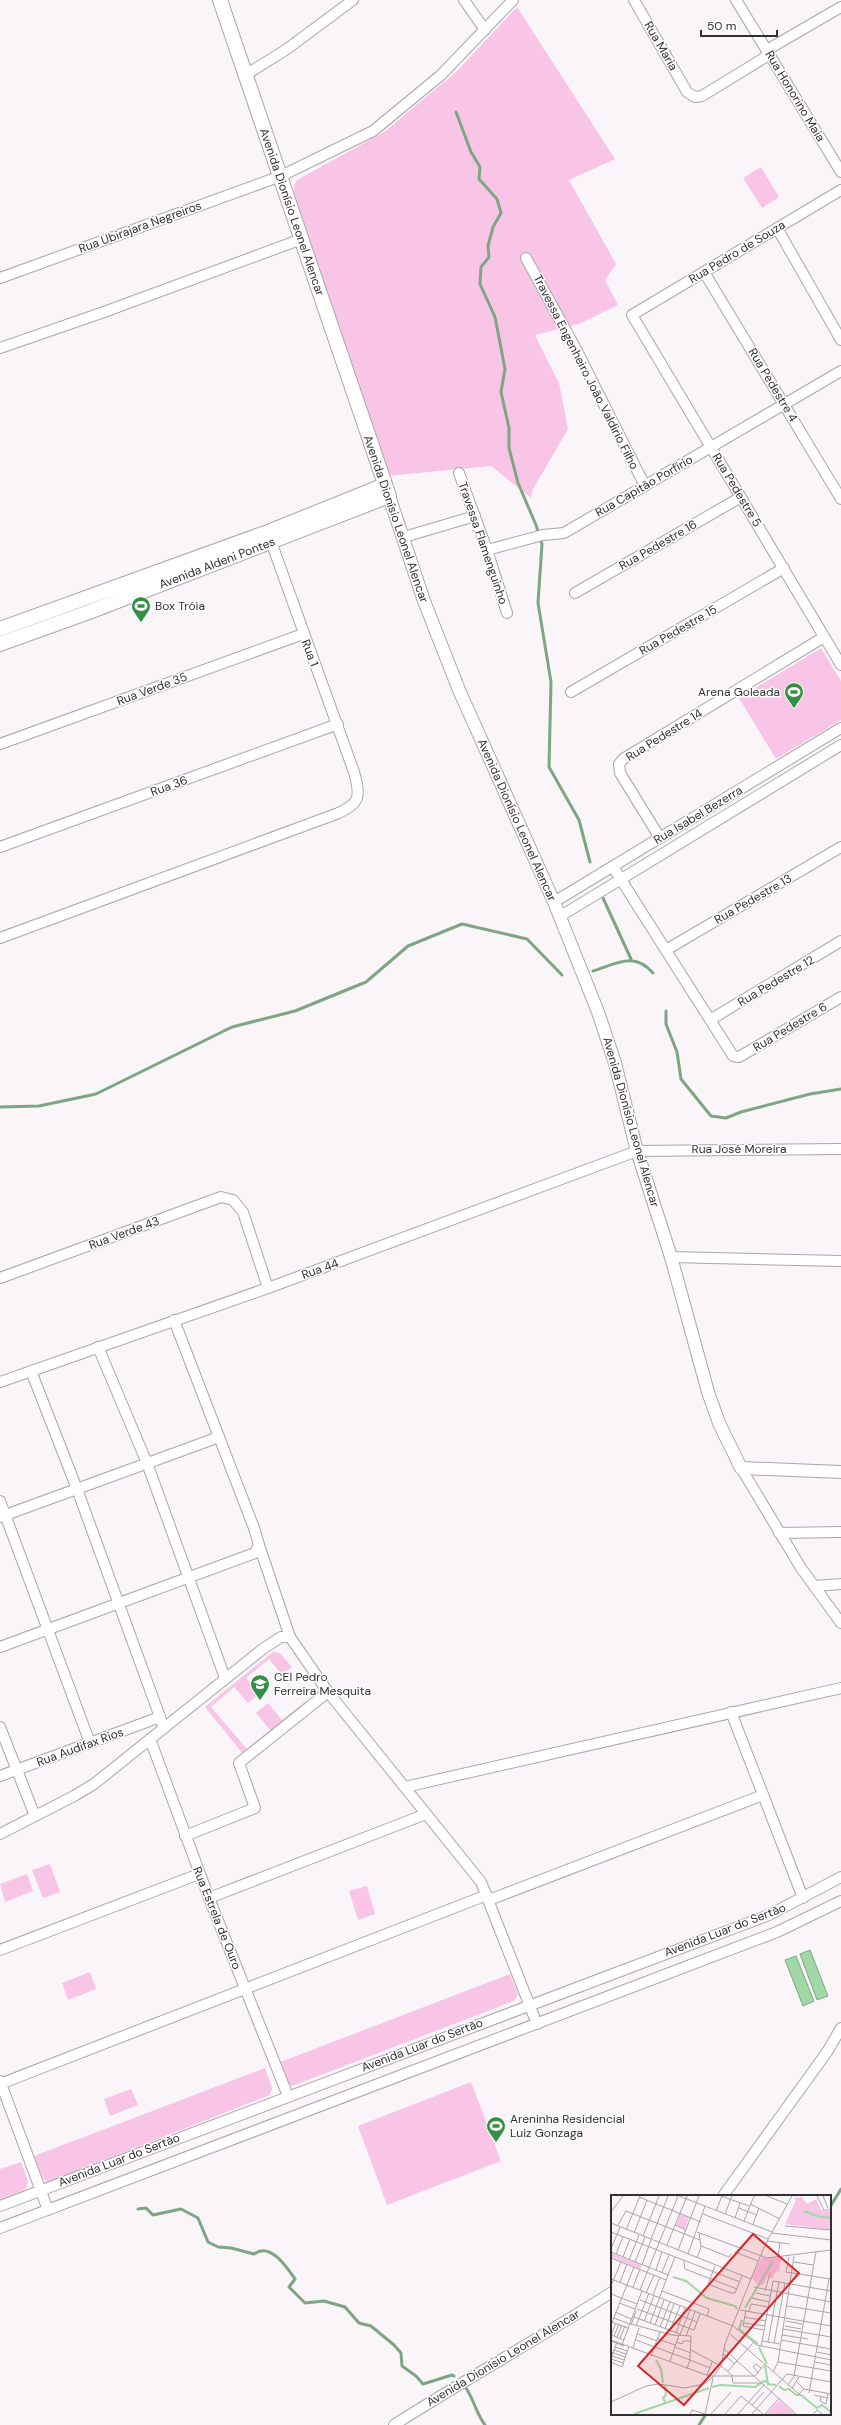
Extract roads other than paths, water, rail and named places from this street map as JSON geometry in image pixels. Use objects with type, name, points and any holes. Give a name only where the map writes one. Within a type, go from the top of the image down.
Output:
[{"type":"main road","name":"Avenida Dionísio Leonel Alencar","points":[[220,0],[244,76],[281,176],[387,491]]},
{"type":"main road","name":"Avenida Aldeni Pontes","points":[[0,644],[89,612],[270,537],[387,491]]},
{"type":"main road","name":"Avenida Aldeni Pontes","points":[[0,629],[270,537]]},
{"type":"street","points":[[244,76],[288,49],[353,0]]},
{"type":"street","points":[[464,0],[485,30]]},
{"type":"street","name":"Rua Ubirajara Negreiros","points":[[0,278],[281,176],[343,147],[392,117],[442,75],[513,0]]},
{"type":"street","name":"Rua Maria","points":[[634,0],[687,92],[695,97],[702,96],[764,58],[768,52]]},
{"type":"street","name":"Rua Honorino Maia","points":[[736,0],[841,172]]},
{"type":"street","points":[[768,52],[772,47],[841,7]]},
{"type":"street","name":"Rua Pedro de Souza","points":[[632,315],[841,190]]},
{"type":"street","points":[[777,228],[841,340]]},
{"type":"street","points":[[0,348],[104,312],[302,239]]},
{"type":"street","name":"Travessa Engenheiro João Valdirio Filho","points":[[526,258],[577,351],[645,486]]},
{"type":"street","name":"Rua Pedestre 4","points":[[704,272],[841,499]]},
{"type":"street","name":"Rua Pedestre 5","points":[[632,315],[712,446],[841,665]]},
{"type":"street","name":"Rua Capitão Porfírio","points":[[487,550],[536,536],[564,533],[841,371]]},
{"type":"street","name":"Travessa Flamenguinho","points":[[459,473],[487,550],[507,613]]},
{"type":"street","name":"Avenida Dionísio Leonel Alencar","points":[[387,491],[404,537],[424,601],[459,690],[554,902],[598,1012],[610,1048],[638,1150],[671,1257],[714,1412],[741,1468],[779,1533],[814,1586],[841,1623]]},
{"type":"street","name":"Rua Pedestre 16","points":[[575,593],[741,497]]},
{"type":"street","points":[[404,537],[475,516]]},
{"type":"street","name":"Rua 1","points":[[0,938],[353,807],[358,794],[354,772],[338,724],[303,634],[270,537]]},
{"type":"street","name":"Rua Pedestre 15","points":[[571,692],[784,568]]},
{"type":"street","name":"Rua Verde 35","points":[[0,744],[303,634]]},
{"type":"street","name":"Rua Pedestre 14","points":[[660,838],[620,773],[619,764],[623,759],[824,637]]},
{"type":"street","name":"Rua 36","points":[[0,847],[338,724]]},
{"type":"street","name":"Rua Isabel Bezerra","points":[[554,902],[841,728]]},
{"type":"street","name":"Rua Isabel Bezerra","points":[[559,917],[620,878],[841,745]]},
{"type":"street","name":"Rua Pedestre 13","points":[[666,950],[841,847]]},
{"type":"street","points":[[613,867],[710,1020]]},
{"type":"street","name":"Rua Pedestre 12","points":[[710,1020],[841,941]]},
{"type":"street","name":"Rua Pedestre 6","points":[[710,1020],[731,1054],[739,1057],[841,997]]},
{"type":"street","name":"Rua José Moreira","points":[[638,1150],[841,1149]]},
{"type":"street","name":"Rua 44","points":[[0,1382],[268,1288],[638,1150]]},
{"type":"street","name":"Rua Verde 43","points":[[0,1278],[215,1199],[230,1198],[243,1212],[268,1288]]},
{"type":"street","points":[[671,1257],[841,1261]]},
{"type":"street","points":[[174,1320],[254,1528],[290,1637],[328,1692],[481,1882],[537,2024]]},
{"type":"street","points":[[98,1347],[147,1464],[225,1678]]},
{"type":"street","points":[[31,1371],[77,1489],[164,1728]]},
{"type":"street","points":[[3,1516],[219,1437]]},
{"type":"street","points":[[741,1468],[841,1472]]},
{"type":"street","points":[[0,1501],[3,1516],[49,1629],[90,1743]]},
{"type":"street","points":[[779,1533],[841,1532]]},
{"type":"street","points":[[0,1647],[255,1553],[259,1545]]},
{"type":"street","points":[[814,1586],[841,1584]]},
{"type":"street","points":[[0,1834],[94,1784],[225,1678],[277,1640],[290,1637]]},
{"type":"street","points":[[405,1787],[841,1688]]},
{"type":"street","points":[[185,1836],[255,1808],[240,1764],[328,1692]]},
{"type":"street","points":[[732,1712],[803,1898]]},
{"type":"street","name":"Rua Audifax Rios","points":[[0,1776],[160,1717]]},
{"type":"street","points":[[0,1727],[35,1816]]},
{"type":"street","name":"Rua Estrela de Ouro","points":[[150,1739],[199,1874],[288,2096]]},
{"type":"street","points":[[48,2210],[0,2083],[488,1897],[764,1795]]},
{"type":"street","points":[[209,1898],[426,1814]]},
{"type":"street","points":[[0,1950],[199,1874]]},
{"type":"street","name":"Avenida Luar do Sertão","points":[[0,2206],[529,2004],[769,1915],[841,1877]]},
{"type":"street","name":"Avenida Luar do Sertão","points":[[0,2228],[777,1932],[841,1901]]},
{"type":"street","points":[[724,2195],[827,2052],[841,2028]]},
{"type":"street","name":"Avenida Dionísio Leonel Alencar","points":[[394,2425],[472,2375],[524,2348],[611,2293]]},
{"type":"waterway","points":[[456,112],[471,152],[480,167],[479,179],[497,199],[501,213],[493,227],[488,246],[489,257],[481,267],[480,284],[495,317],[505,369],[501,392],[509,428],[509,448],[518,483],[536,525],[542,544],[538,603],[551,682],[549,767],[579,820],[590,862]]},
{"type":"waterway","points":[[603,898],[631,959]]},
{"type":"waterway","points":[[0,1107],[39,1106],[96,1094],[232,1027],[295,1011],[366,982],[408,946],[462,924],[527,939],[562,975]]},
{"type":"waterway","points":[[593,971],[624,961],[632,961],[639,962],[653,973]]},
{"type":"waterway","points":[[666,1011],[666,1024],[677,1052],[681,1079],[711,1116],[726,1118],[741,1112],[810,1094],[841,1089]]},
{"type":"waterway","points":[[831,2205],[841,2189]]},
{"type":"waterway","points":[[138,2209],[146,2208],[153,2215],[181,2209],[198,2218],[208,2242],[218,2247],[231,2248],[254,2254],[260,2251],[272,2253],[282,2262],[295,2279],[289,2287],[305,2303],[324,2301],[345,2307],[359,2323],[371,2326],[394,2345],[401,2353],[402,2366],[416,2376],[423,2384],[452,2375],[454,2376]]},
{"type":"waterway","points":[[466,2388],[479,2416],[485,2425]]},
{"type":"waterway","points":[[699,2425],[705,2415]]},
{"type":"place","name":"Box Tróia","points":[[141,623]]},
{"type":"place","name":"Arena Goleada","points":[[794,709]]},
{"type":"place","name":"CEI Pedro Ferreira Mesquita","points":[[260,1701]]},
{"type":"place","name":"Areninha Residencial Luiz Gonzaga","points":[[496,2143]]}]
